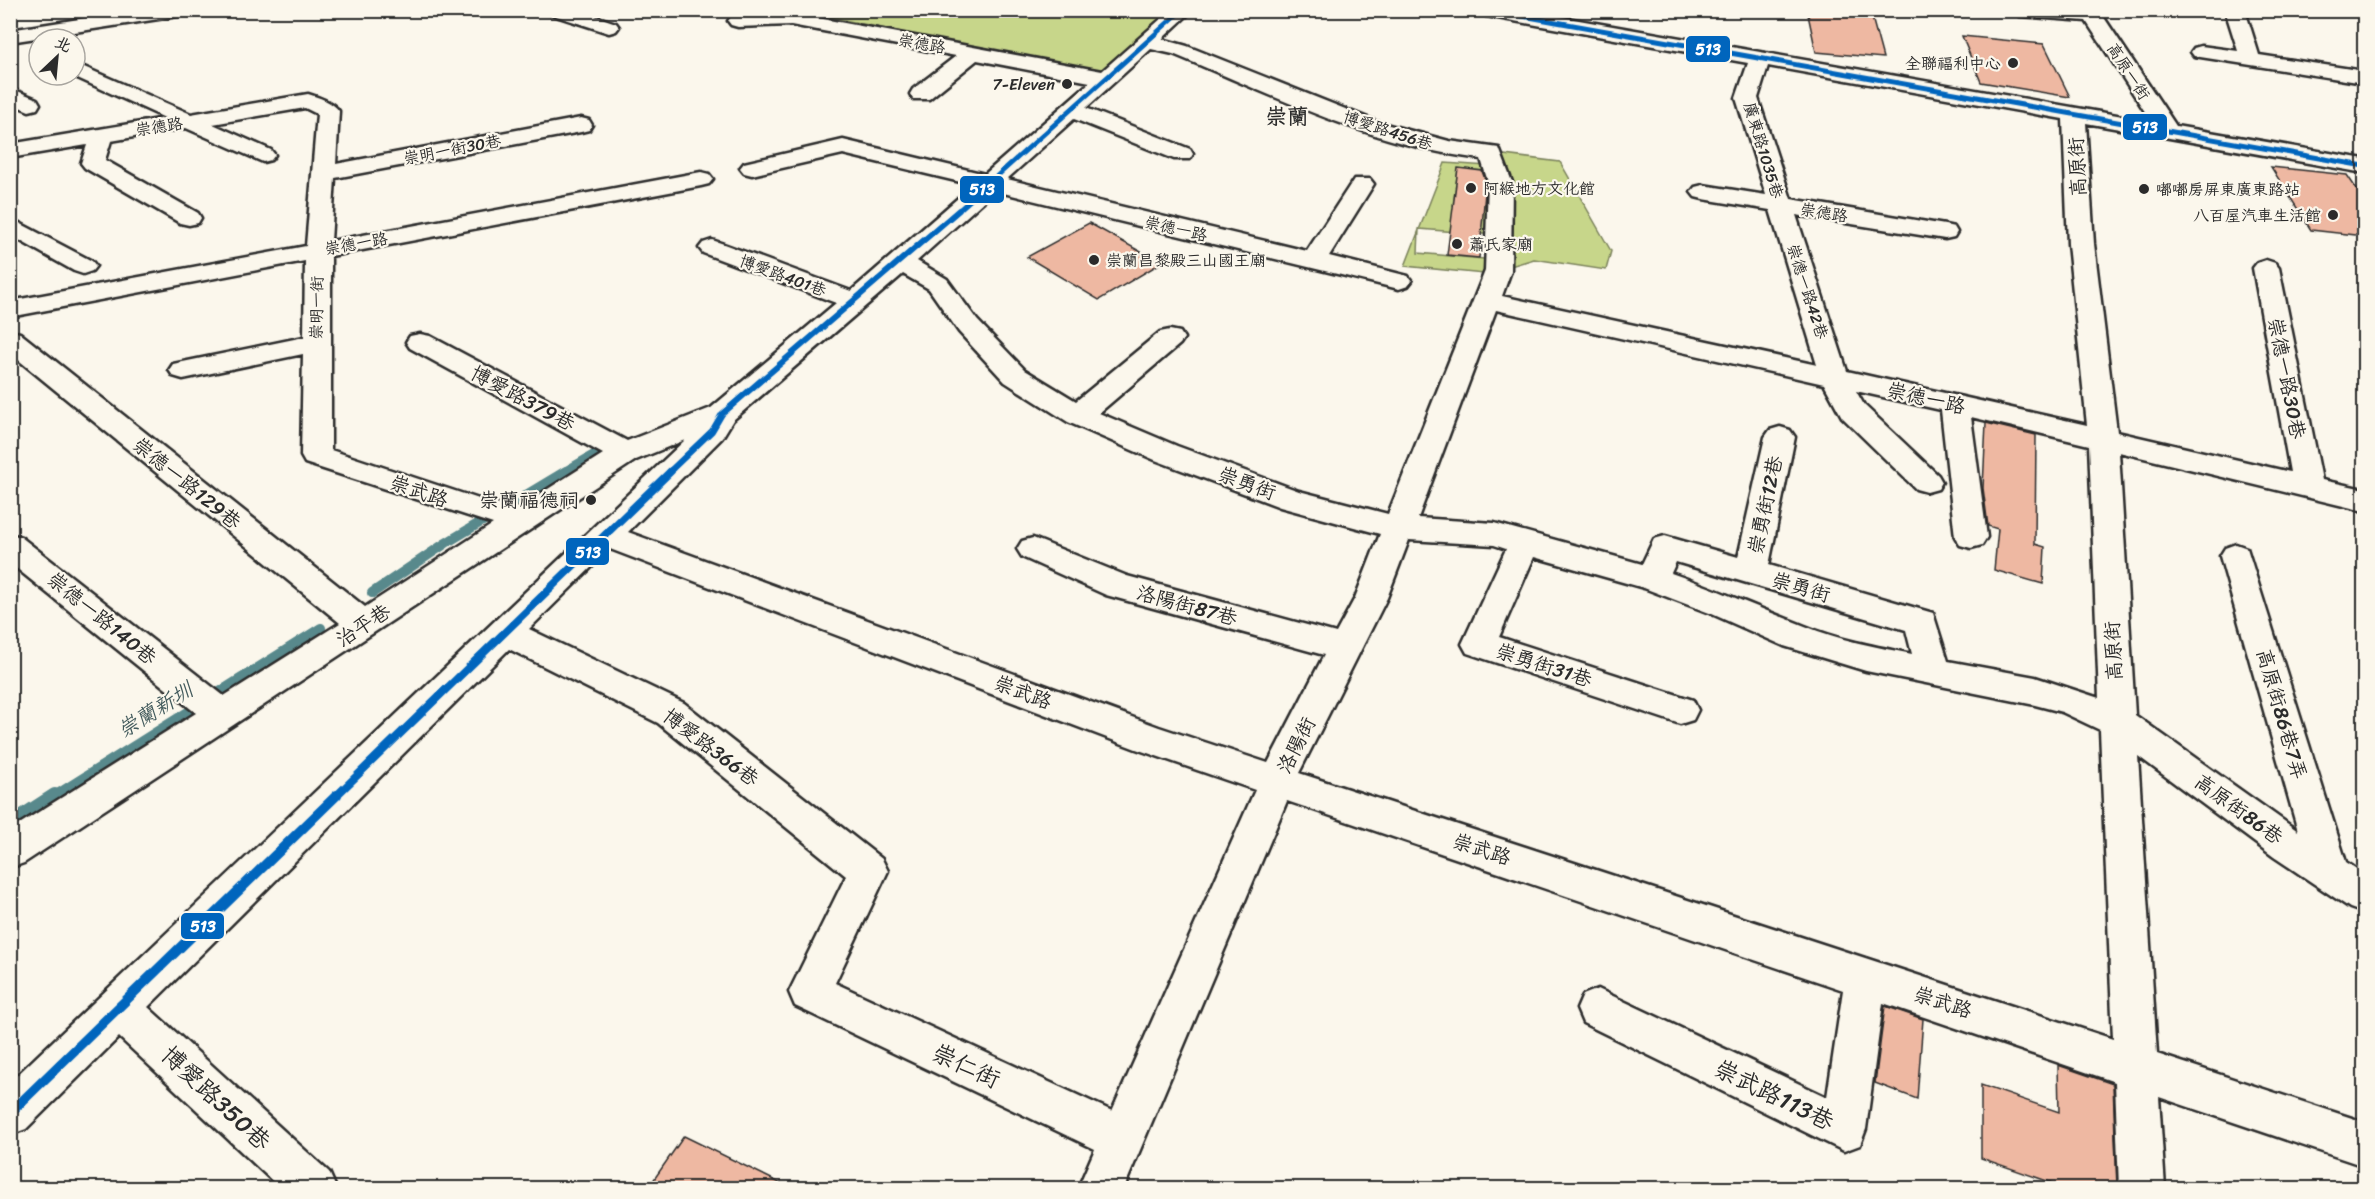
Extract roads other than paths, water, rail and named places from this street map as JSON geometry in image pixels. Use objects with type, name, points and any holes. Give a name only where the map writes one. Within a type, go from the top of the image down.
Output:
[{"type":"street","points":[[10,38],[178,10]]},
{"type":"street","points":[[557,10],[609,27]]},
{"type":"street","points":[[10,1113],[607,536],[712,431],[723,414],[901,262],[1183,10]]},
{"type":"street","points":[[1486,10],[2364,166]]},
{"type":"street","points":[[2020,10],[2091,13]]},
{"type":"street","points":[[2235,10],[2250,58]]},
{"type":"street","name":"高原一街","points":[[2091,13],[2168,131]]},
{"type":"street","name":"崇德路","points":[[738,21],[791,19],[1105,78]]},
{"type":"street","points":[[10,38],[27,47]]},
{"type":"street","name":"博愛路456巷","points":[[1147,42],[1180,50],[1370,127],[1448,148],[1491,153],[1500,182],[1498,271],[1486,300]]},
{"type":"street","points":[[921,94],[974,52]]},
{"type":"street","points":[[2201,52],[2364,77]]},
{"type":"street","name":"廣東路1035巷","points":[[1759,60],[1747,98],[1781,205]]},
{"type":"street","points":[[87,74],[263,155]]},
{"type":"street","name":"崇德路","points":[[10,151],[308,101]]},
{"type":"street","name":"崇明一街","points":[[308,101],[328,111],[318,250],[315,343],[316,456]]},
{"type":"street","points":[[1070,111],[1182,154]]},
{"type":"street","name":"高原街","points":[[2074,115],[2081,244],[2103,439],[2142,1188]]},
{"type":"street","name":"崇明一街30巷","points":[[323,173],[581,125]]},
{"type":"street","points":[[101,135],[93,163],[189,219]]},
{"type":"street","name":"崇德一路","points":[[752,168],[843,147],[988,184],[1399,281]]},
{"type":"street","name":"崇德一路","points":[[10,309],[701,179]]},
{"type":"street","points":[[1314,260],[1362,184]]},
{"type":"street","name":"崇德路","points":[[1703,192],[1945,232]]},
{"type":"street","name":"崇德一路42巷","points":[[1781,205],[1835,377],[1852,410],[1927,482]]},
{"type":"street","points":[[10,225],[83,266]]},
{"type":"street","name":"博愛路401巷","points":[[712,248],[855,301]]},
{"type":"street","name":"崇勇街","points":[[901,262],[938,284],[968,326],[1015,376],[1078,415],[1166,453],[1291,499],[1400,528],[1494,534],[1653,579],[1724,604],[1796,637],[1866,658],[2053,696],[2116,721]]},
{"type":"street","name":"崇德一路30巷","points":[[2266,268],[2308,488]]},
{"type":"street","name":"崇德一路","points":[[1486,300],[1954,404],[2364,500]]},
{"type":"street","name":"洛陽街","points":[[1101,1188],[1277,782],[1371,598],[1400,528],[1486,300]]},
{"type":"street","points":[[1078,415],[1170,338]]},
{"type":"street","name":"崇德一路129巷","points":[[10,339],[213,505],[364,624]]},
{"type":"street","name":"博愛路379巷","points":[[420,342],[625,453]]},
{"type":"street","points":[[183,370],[315,343]]},
{"type":"street","points":[[1954,404],[1971,537]]},
{"type":"street","name":"治平巷","points":[[10,851],[212,706],[364,624],[516,519],[625,453],[723,414]]},
{"type":"street","name":"崇勇街12巷","points":[[1751,573],[1780,437]]},
{"type":"street","name":"崇武路","points":[[316,456],[478,510],[516,519]]},
{"type":"street","name":"崇武路","points":[[607,536],[1149,739],[2136,1066],[2364,1144]]},
{"type":"street","name":"崇勇街31巷","points":[[1524,543],[1479,644],[1680,710]]},
{"type":"street","name":"崇德一路140巷","points":[[10,545],[212,706]]},
{"type":"street","name":"崇勇街","points":[[1653,579],[1665,548],[1921,622],[1934,671]]},
{"type":"street","name":"洛陽街87巷","points":[[1033,549],[1118,586],[1345,648]]},
{"type":"street","name":"高原街86巷7弄","points":[[2236,556],[2329,871]]},
{"type":"street","name":"博愛路366巷","points":[[507,633],[671,713],[867,871],[810,992]]},
{"type":"street","name":"高原街86巷","points":[[2116,721],[2364,895]]},
{"type":"street","name":"崇武路113巷","points":[[1598,1010],[1844,1129],[1866,977]]},
{"type":"street","name":"崇仁街","points":[[810,992],[1122,1139]]},
{"type":"street","name":"博愛路350巷","points":[[118,1008],[313,1188]]},
{"type":"waterway","name":"崇蘭新圳","points":[[563,472],[604,448]]},
{"type":"waterway","name":"崇蘭新圳","points":[[372,593],[446,543],[566,471]]},
{"type":"waterway","name":"崇蘭新圳","points":[[53,797],[321,628]]},
{"type":"waterway","name":"崇蘭新圳","points":[[10,824],[55,795]]},
{"type":"place","name":"全聯福利中心","points":[[2013,63]]},
{"type":"place","name":"7-Eleven","points":[[1067,84]]},
{"type":"place","name":"阿緱地方文化館","points":[[1471,188]]},
{"type":"place","name":"嘟嘟房屏東廣東路站","points":[[2144,189]]},
{"type":"place","name":"八百屋汽車生活館","points":[[2333,215]]},
{"type":"place","name":"蕭氏家廟","points":[[1457,244]]},
{"type":"place","name":"崇蘭昌黎殿三山國王廟","points":[[1094,260]]},
{"type":"place","name":"崇蘭福德祠","points":[[591,500]]},
{"type":"district","name":"崇蘭","points":[[1287,116]]}]
